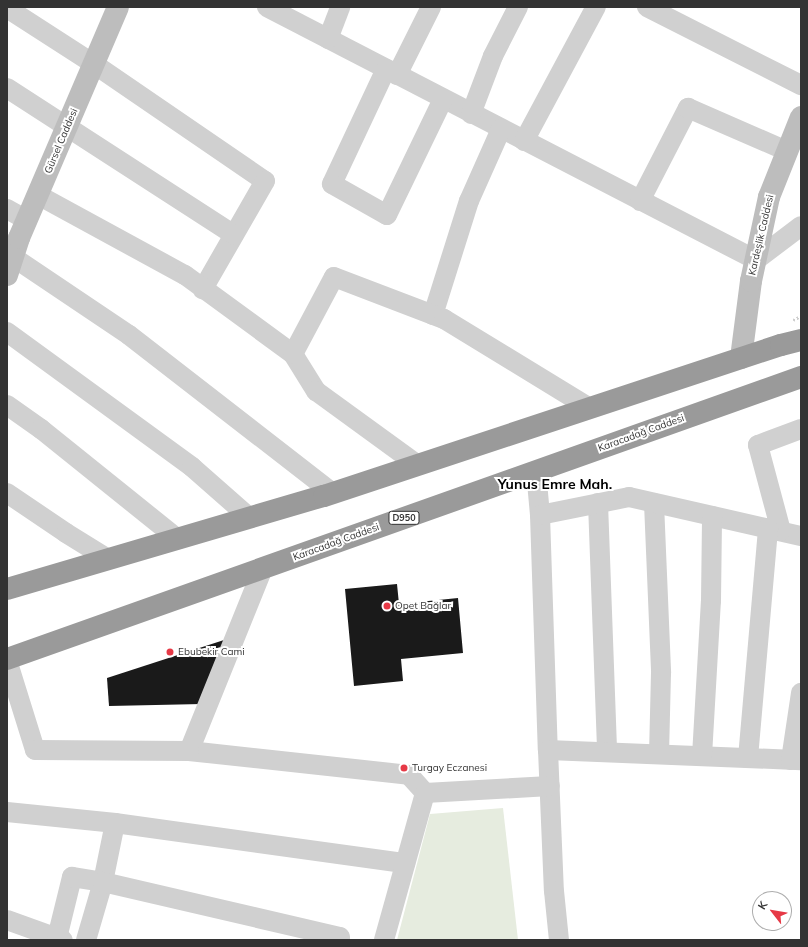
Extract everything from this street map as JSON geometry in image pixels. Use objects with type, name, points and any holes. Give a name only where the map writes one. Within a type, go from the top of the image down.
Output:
[{"type":"highway","points":[[7,589],[333,493],[741,358],[801,340]]},
{"type":"highway","name":"Karacadağ Caddesi","points":[[7,660],[801,377]]},
{"type":"main road","name":"Gürsel Caddesi","points":[[9,262],[118,7]]},
{"type":"main road","name":"Kardeşlik Caddesi","points":[[741,358],[751,281],[769,197],[801,117]]},
{"type":"street","points":[[267,7],[471,114],[756,260],[800,228]]},
{"type":"street","points":[[328,39],[340,7]]},
{"type":"street","points":[[431,7],[392,72],[332,184],[387,215],[443,99]]},
{"type":"street","points":[[471,114],[493,56],[518,7]]},
{"type":"street","points":[[524,141],[596,7]]},
{"type":"street","points":[[647,7],[801,85]]},
{"type":"street","points":[[7,8],[94,64],[265,181],[203,289]]},
{"type":"street","points":[[7,88],[66,128],[234,235]]},
{"type":"street","points":[[640,201],[688,108],[787,151]]},
{"type":"street","points":[[433,315],[469,201],[501,129]]},
{"type":"street","points":[[38,195],[185,276],[293,354],[316,391],[418,465]]},
{"type":"street","points":[[7,209],[27,220]]},
{"type":"street","points":[[9,262],[129,335],[333,493]]},
{"type":"street","points":[[293,354],[334,277],[444,319],[590,408]]},
{"type":"street","points":[[7,332],[192,467],[250,518]]},
{"type":"street","points":[[7,405],[41,429],[178,539]]},
{"type":"street","points":[[748,758],[774,530],[758,445],[801,429]]},
{"type":"street","points":[[536,471],[540,514],[554,891],[559,940]]},
{"type":"street","points":[[7,493],[66,533],[108,559]]},
{"type":"street","points":[[540,514],[629,497],[801,536]]},
{"type":"street","points":[[598,503],[607,752]]},
{"type":"street","points":[[654,503],[661,673],[659,754]]},
{"type":"street","points":[[702,756],[711,601],[712,516]]},
{"type":"street","points":[[189,751],[263,568]]},
{"type":"street","points":[[7,660],[36,750],[189,751],[409,775],[425,793]]},
{"type":"street","points":[[548,750],[796,760],[801,693]]},
{"type":"street","points":[[425,793],[550,786]]},
{"type":"street","points":[[384,940],[425,793]]},
{"type":"street","points":[[7,812],[115,823],[405,863]]},
{"type":"street","points":[[86,940],[103,882],[115,823]]},
{"type":"street","points":[[7,920],[60,939],[72,877],[103,882],[340,937],[340,940]]},
{"type":"path","points":[[797,317],[801,316]]},
{"type":"shaded area","points":[[503,808],[518,940],[397,940],[430,814]]},
{"type":"building","points":[[397,584],[399,604],[458,598],[463,653],[401,659],[403,681],[354,686],[345,589]]},
{"type":"building","points":[[224,640],[202,704],[109,706],[107,678]]},
{"type":"place","name":"Opet Bağlar","points":[[387,606]]},
{"type":"place","name":"Ebubekir Cami","points":[[170,652]]},
{"type":"place","name":"Turgay Eczanesi","points":[[404,768]]},
{"type":"district","name":"Yunus Emre Mah.","points":[[555,484]]}]
